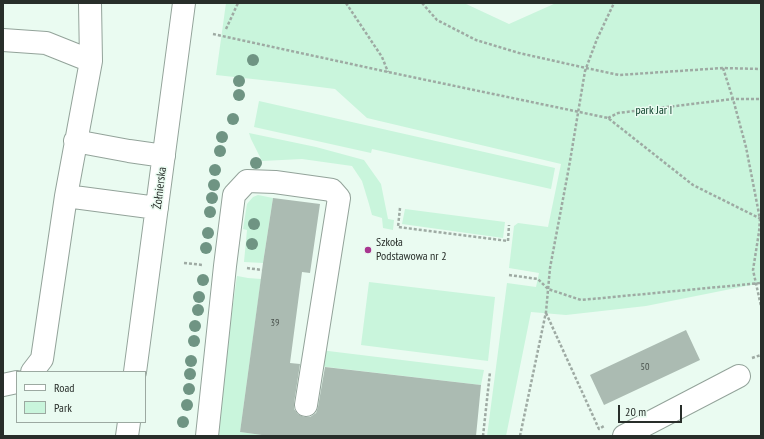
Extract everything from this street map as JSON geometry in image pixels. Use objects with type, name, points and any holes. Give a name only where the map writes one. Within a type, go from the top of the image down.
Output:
[{"type":"street","points":[[33,371],[42,359],[75,141],[91,61],[90,3]]},
{"type":"street","name":"Żołnierska","points":[[135,371],[158,208],[184,3]]},
{"type":"street","points":[[3,40],[46,43],[91,61]]},
{"type":"street","points":[[75,141],[164,156]]},
{"type":"street","points":[[207,436],[234,195],[247,181],[275,182],[332,190],[339,198],[306,406]]},
{"type":"street","points":[[66,196],[158,208]]},
{"type":"street","points":[[615,431],[743,368]]},
{"type":"street","points":[[3,385],[16,382]]},
{"type":"street","points":[[127,436],[128,423]]},
{"type":"path","points":[[226,29],[238,3]]},
{"type":"path","points":[[346,3],[382,58],[388,72]]},
{"type":"path","points":[[422,3],[437,20],[476,40],[519,53],[618,75],[723,68],[761,69]]},
{"type":"path","points":[[520,436],[546,312],[550,268],[586,68],[597,39],[614,3]]},
{"type":"path","points":[[213,34],[608,118],[693,185],[760,219]]},
{"type":"path","points":[[723,68],[746,147],[760,219],[753,270],[761,306]]},
{"type":"path","points":[[608,118],[618,113],[733,99],[761,99]]},
{"type":"path","points":[[400,208],[398,227],[508,241],[509,225]]},
{"type":"path","points":[[184,263],[196,264]]},
{"type":"path","points":[[244,268],[262,270]]},
{"type":"path","points":[[509,275],[538,279],[548,289],[581,300],[761,284]]},
{"type":"path","points":[[546,312],[599,429],[615,431]]},
{"type":"path","points":[[743,368],[761,354]]},
{"type":"path","points":[[483,436],[490,372]]},
{"type":"green space","name":"park Jar I","points":[[226,3],[464,3],[509,24],[556,3],[761,4],[761,283],[646,306],[566,315],[531,312],[506,436],[487,436],[507,283],[536,287],[539,273],[509,268],[514,226],[518,223],[548,227],[561,164],[367,118],[335,89],[216,75]]},
{"type":"green space","points":[[259,101],[555,168],[551,189],[372,149],[371,153],[254,127]]},
{"type":"green space","points":[[249,133],[316,147],[364,160],[381,184],[388,219],[394,220],[393,230],[383,228],[382,218],[372,215],[362,181],[352,166],[302,159],[262,161]]},
{"type":"green space","points":[[258,195],[273,198],[263,263],[244,262],[247,230],[243,229],[247,204],[253,197]]},
{"type":"green space","points":[[405,209],[505,222],[503,238],[402,224]]},
{"type":"green space","points":[[237,276],[261,279],[240,432],[269,436],[214,436]]},
{"type":"green space","points":[[369,282],[495,297],[488,361],[361,345]]},
{"type":"green space","points":[[320,350],[484,370],[481,385],[318,366]]},
{"type":"building","points":[[273,198],[320,204],[310,273],[302,272],[290,363],[300,364],[294,403],[294,409],[298,414],[304,417],[310,417],[316,413],[325,367],[481,385],[476,436],[269,436],[240,432]]},
{"type":"building","points":[[686,330],[700,360],[604,405],[590,375]]},
{"type":"place","name":"Szkoła Podstawowa nr 2","points":[[368,250]]}]
